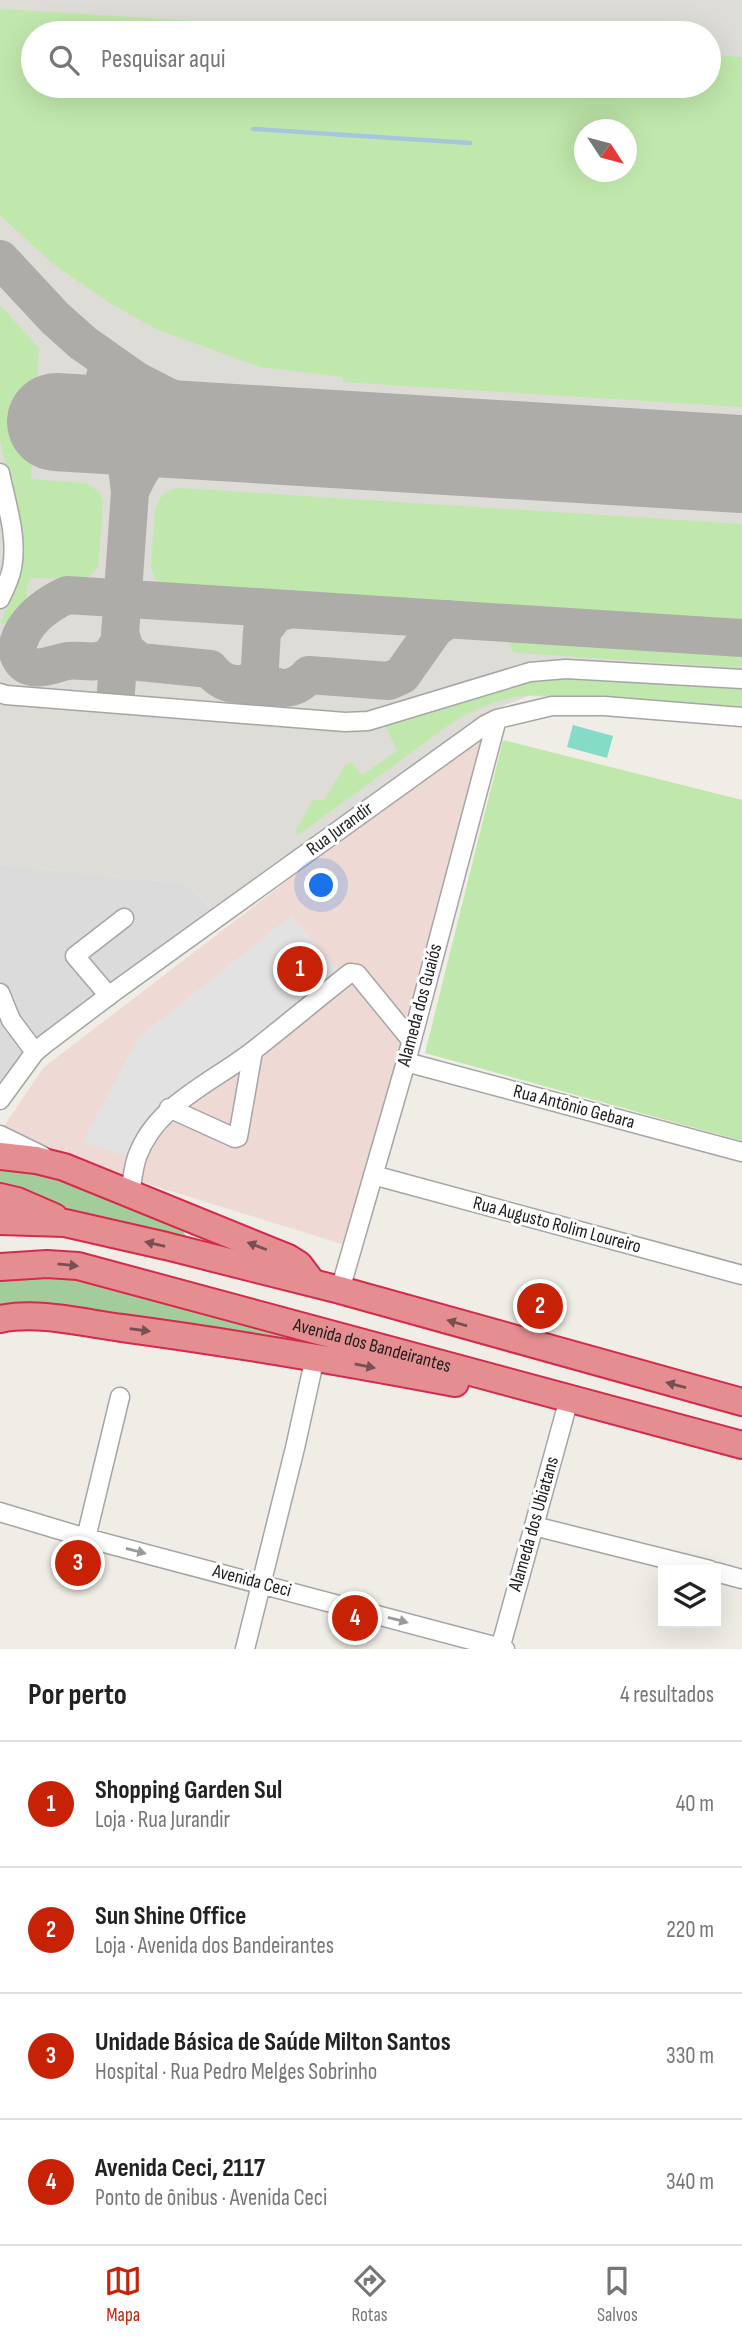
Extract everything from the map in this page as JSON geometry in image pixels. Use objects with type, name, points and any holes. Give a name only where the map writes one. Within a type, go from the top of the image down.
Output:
[{"type":"highway","points":[[0,1156],[36,1160],[64,1167],[288,1258],[299,1265],[312,1283]]},
{"type":"highway","points":[[0,1197],[38,1209],[65,1223]]},
{"type":"highway","points":[[0,1221],[65,1223],[312,1283],[742,1402]]},
{"type":"highway","name":"Avenida dos Bandeirantes","points":[[0,1267],[47,1264],[78,1266],[742,1445]]},
{"type":"highway","points":[[0,1319],[15,1316],[38,1317],[315,1357],[505,1393],[557,1396]]},
{"type":"street","points":[[0,472],[14,555],[12,569],[0,599]]},
{"type":"street","points":[[0,693],[345,722],[368,720],[530,672],[565,669],[742,679]]},
{"type":"street","name":"Rua Jurandir","points":[[0,1100],[35,1052],[472,734],[497,719],[552,706],[604,706],[742,717]]},
{"type":"street","name":"Alameda dos Guaiós","points":[[340,1290],[406,1062],[497,719]]},
{"type":"street","points":[[109,996],[75,956],[124,918]]},
{"type":"street","points":[[130,1195],[140,1151],[148,1135],[169,1108],[253,1051],[353,972],[411,1040]]},
{"type":"street","points":[[0,993],[11,1020],[35,1052]]},
{"type":"street","points":[[169,1108],[237,1138],[241,1132],[253,1051]]},
{"type":"street","name":"Rua Antônio Gebara","points":[[406,1062],[742,1152]]},
{"type":"street","points":[[0,1135],[64,1167]]},
{"type":"street","name":"Rua Augusto Rolim Loureiro","points":[[373,1175],[742,1275]]},
{"type":"street","points":[[245,1649],[315,1357]]},
{"type":"street","name":"Alameda dos Ubiatans","points":[[502,1649],[534,1526],[557,1396]]},
{"type":"street","points":[[86,1538],[120,1397]]},
{"type":"street","name":"Avenida Ceci","points":[[0,1512],[86,1538],[502,1649]]},
{"type":"street","points":[[534,1526],[690,1565]]},
{"type":"street","points":[[721,1573],[742,1579]]},
{"type":"shaded area","points":[[0,0],[742,0],[742,708],[529,696],[505,705],[478,720],[214,912],[188,884],[0,864]]},
{"type":"shaded area","points":[[484,730],[449,891],[345,1245],[74,1161],[0,1132],[43,1068]]},
{"type":"shaded area","points":[[0,864],[188,884],[214,912],[0,1091]]},
{"type":"shaded area","points":[[292,915],[341,975],[153,1119],[125,1156],[82,1142],[139,1037]]},
{"type":"green space","points":[[0,9],[197,21],[21,21],[21,98],[721,98],[721,56],[742,57],[742,407],[343,382],[343,377],[260,367],[158,330],[110,303],[53,264],[0,215]]},
{"type":"green space","points":[[0,305],[39,348],[35,401],[18,402],[16,440],[33,440],[31,479],[88,484],[100,493],[103,503],[98,567],[90,576],[80,579],[31,578],[27,586],[27,602],[11,624],[0,623],[13,591],[13,497],[0,440]]},
{"type":"green space","points":[[180,488],[742,524],[742,624],[170,587],[156,580],[151,568],[155,512],[163,495]]},
{"type":"green space","points":[[515,636],[742,648],[742,668],[513,652],[509,643]]},
{"type":"green space","points":[[565,676],[742,686],[742,706],[529,695],[500,701],[456,720],[297,836],[296,830],[313,800],[324,800],[345,766],[351,762],[362,775],[397,751],[386,726],[495,688]]},
{"type":"green space","points":[[573,725],[613,736],[607,758],[567,747]]},
{"type":"green space","points":[[503,740],[742,800],[742,1141],[425,1053]]},
{"type":"green space","points":[[0,1167],[47,1176],[92,1190],[180,1226],[186,1236],[181,1238],[69,1215],[0,1188]]},
{"type":"green space","points":[[76,1276],[367,1351],[0,1313],[0,1277]]},
{"type":"waterway","points":[[253,129],[470,143]]},
{"type":"taxiway","points":[[0,259],[55,318],[83,343],[137,381],[166,396],[247,427],[360,440]]},
{"type":"taxiway","points":[[105,377],[155,428]]},
{"type":"taxiway","points":[[117,425],[125,451],[130,492],[144,465],[160,449],[169,443],[209,431]]},
{"type":"taxiway","points":[[116,692],[130,492]]},
{"type":"taxiway","points":[[121,636],[112,654],[97,661],[68,661],[39,668],[26,664],[17,650],[28,624],[50,604],[67,595],[742,638]]},
{"type":"taxiway","points":[[258,700],[262,631],[276,613],[292,609]]},
{"type":"taxiway","points":[[121,636],[125,650],[140,662],[210,669],[221,679],[233,684],[246,683],[259,676],[271,685],[284,688],[297,685],[309,675],[389,681],[402,675],[435,628],[449,619]]},
{"type":"runway","points":[[56,422],[742,464]]},
{"type":"place","name":"Shopping Garden Sul","points":[[300,969]]},
{"type":"place","name":"Sun Shine Office","points":[[540,1306]]},
{"type":"place","name":"Unidade Básica de Saúde Milton Santos","points":[[78,1563]]},
{"type":"place","name":"Avenida Ceci, 2117","points":[[355,1618]]}]
